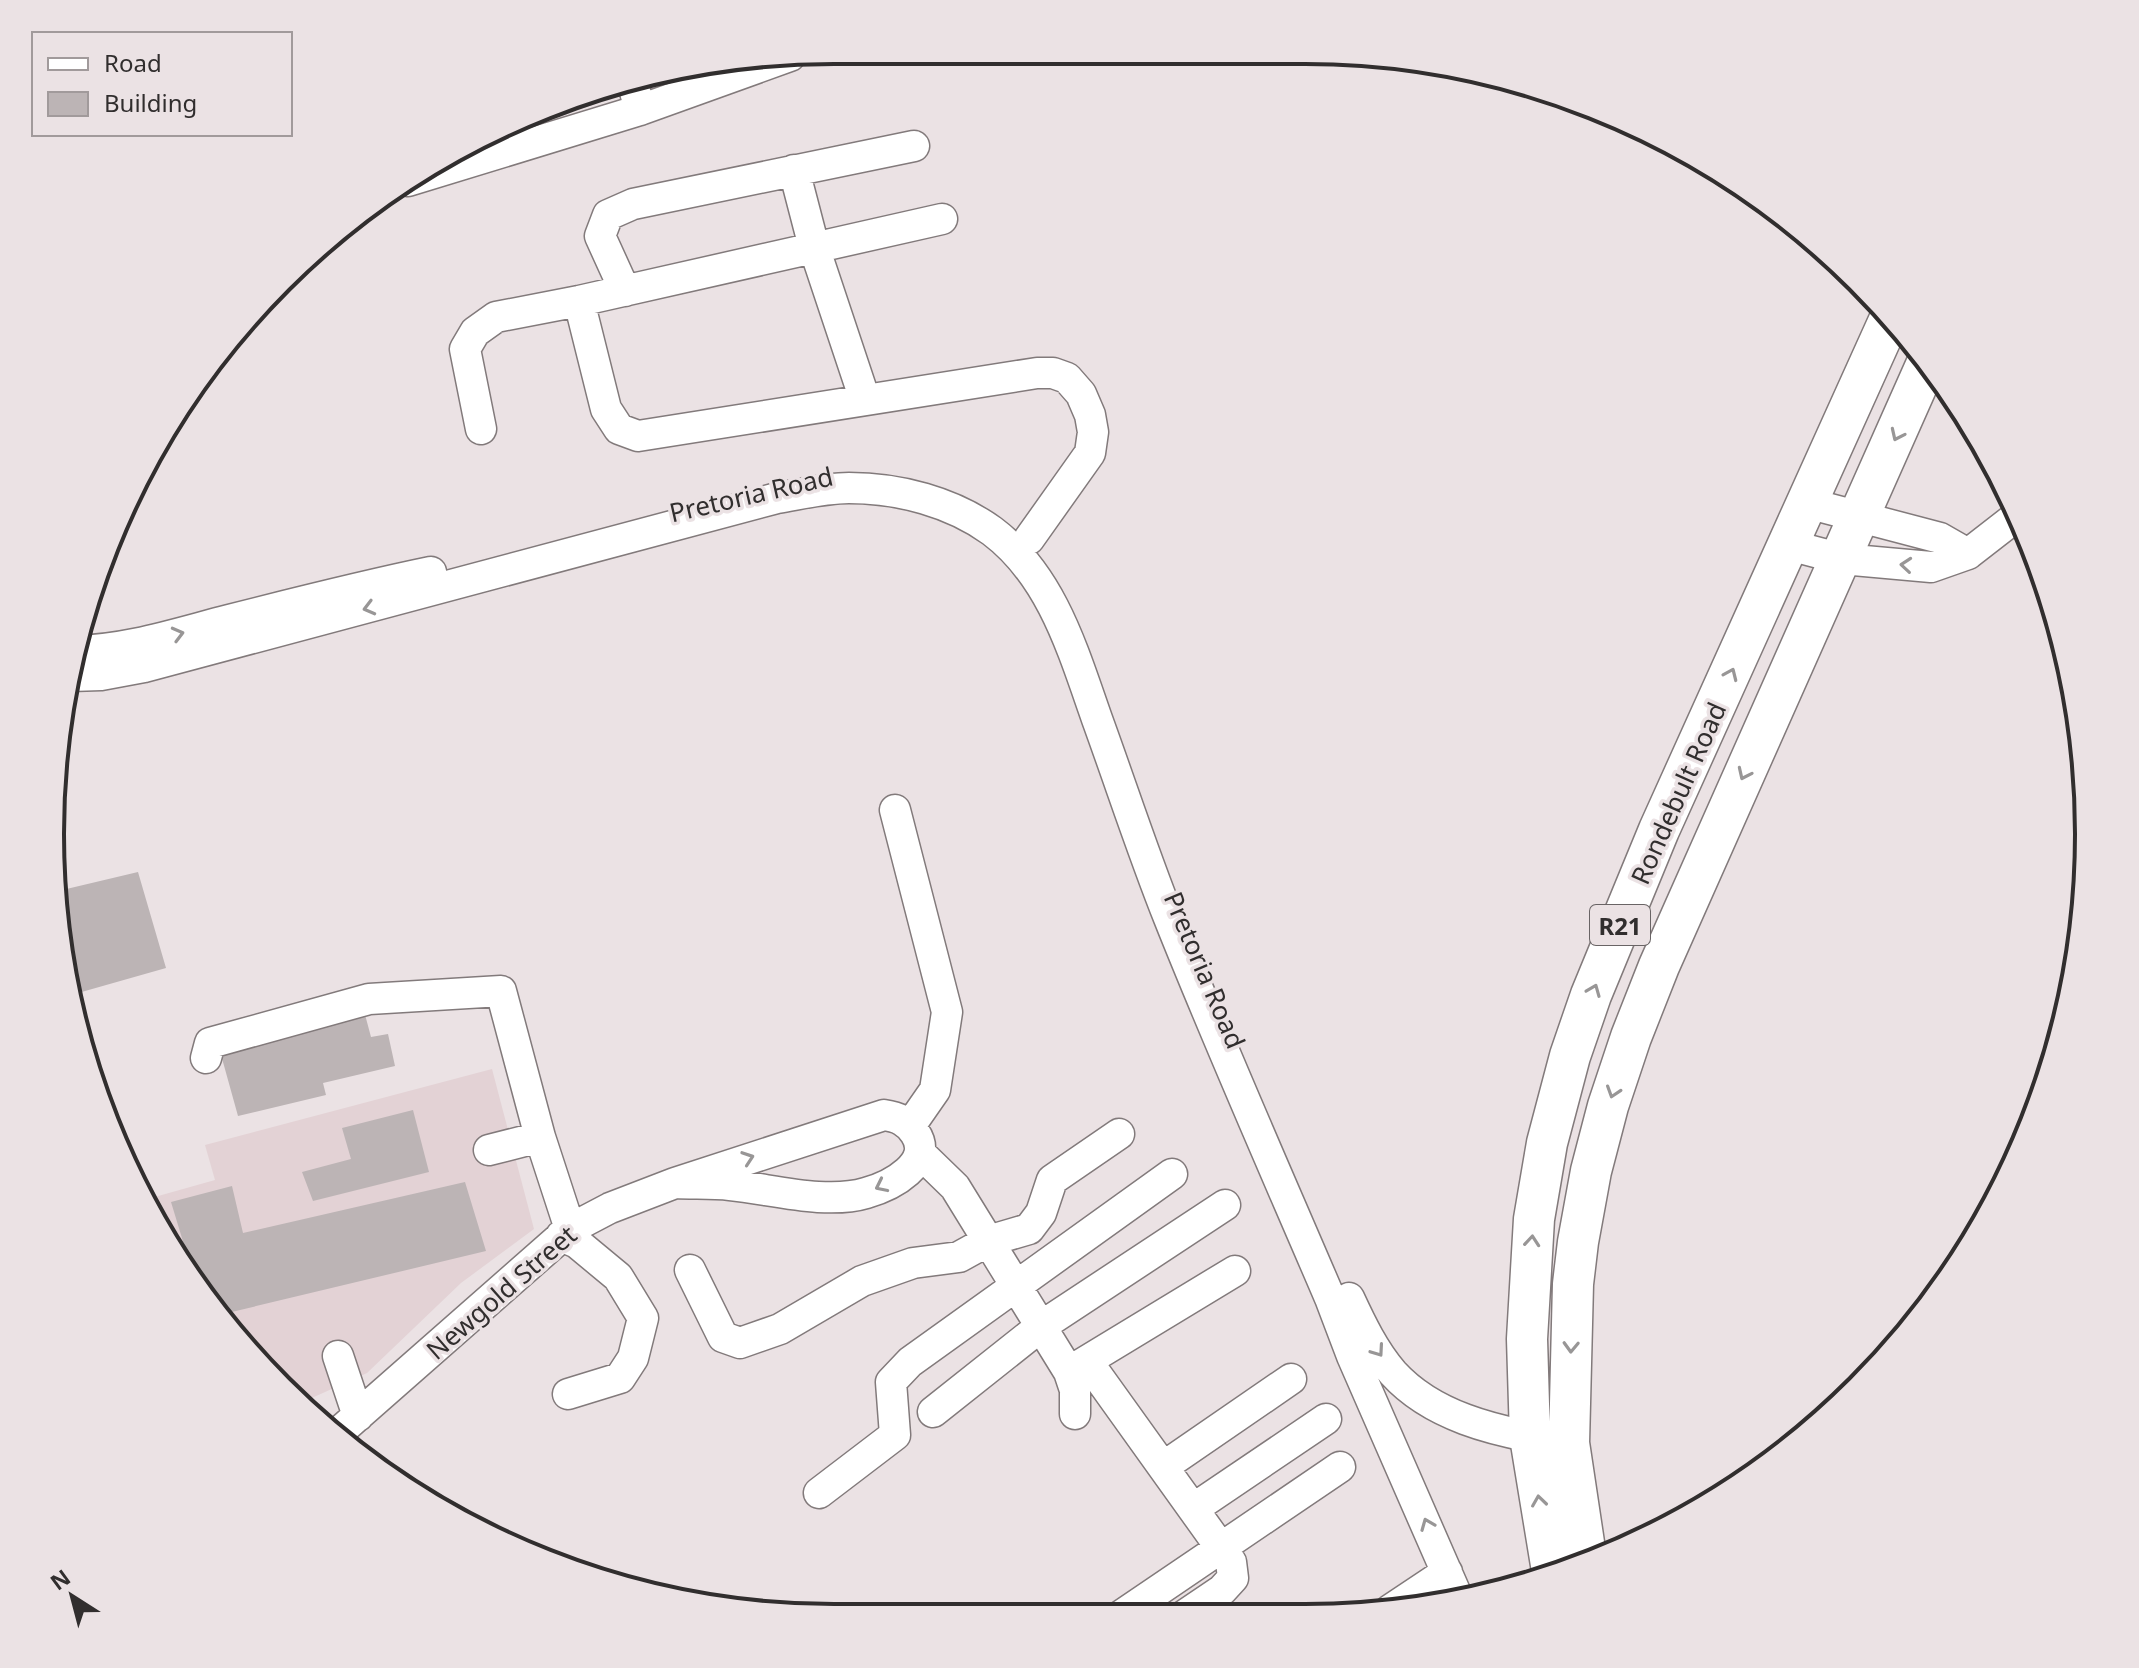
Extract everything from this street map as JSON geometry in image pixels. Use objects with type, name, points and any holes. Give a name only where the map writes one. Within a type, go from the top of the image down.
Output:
[{"type":"main road","name":"Rondebult Road","points":[[1551,1564],[1530,1437],[1527,1339],[1534,1219],[1547,1143],[1570,1056],[1591,995],[1659,830],[1886,328]]},
{"type":"main road","name":"Rondebult Road","points":[[1585,1551],[1569,1443],[1573,1284],[1591,1171],[1608,1106],[1631,1037],[1665,953],[1922,374]]},
{"type":"street","points":[[479,150],[640,110],[754,69]]},
{"type":"street","points":[[635,90],[640,110]]},
{"type":"street","points":[[625,291],[600,236],[608,215],[633,204],[914,146]]},
{"type":"street","points":[[794,170],[814,247],[865,400]]},
{"type":"street","points":[[481,429],[465,349],[475,332],[496,317],[942,219]]},
{"type":"street","points":[[579,301],[606,409],[619,429],[638,436],[1037,373],[1053,373],[1067,378],[1081,394],[1090,415],[1093,432],[1090,453],[1029,539]]},
{"type":"street","name":"Pretoria Road","points":[[81,676],[101,675],[152,641],[365,586],[497,558],[801,477],[873,471],[920,476],[963,492],[998,524],[1050,599],[1092,704],[1157,888],[1322,1259]]},
{"type":"street","points":[[1807,503],[1940,538],[1968,554]]},
{"type":"street","points":[[1789,545],[1842,559],[1931,567],[1968,554],[2009,522]]},
{"type":"street","name":"Pretoria Road","points":[[998,524],[1029,539],[1060,577],[1078,615],[1095,658],[1165,876],[1227,1041]]},
{"type":"street","name":"Pretoria Road","points":[[86,653],[122,659]]},
{"type":"street","points":[[675,1183],[728,1184],[835,1198],[865,1194],[911,1169],[916,1140],[935,1090],[947,1012],[895,810]]},
{"type":"street","points":[[206,1058],[210,1043],[369,999],[501,991],[566,1233],[618,1277],[643,1318],[633,1358],[620,1378],[568,1394]]},
{"type":"street","name":"Newgold Street","points":[[348,1425],[566,1233],[610,1208],[864,1119],[884,1115],[898,1117],[916,1140]]},
{"type":"street","points":[[690,1270],[723,1337],[740,1343],[780,1329],[862,1281],[913,1263],[959,1257],[988,1241],[1029,1229],[1041,1213],[1052,1180],[1119,1134]]},
{"type":"street","points":[[489,1150],[540,1137]]},
{"type":"street","points":[[916,1140],[955,1187],[1040,1327],[1163,1467],[1231,1562],[1233,1578],[1201,1604]]},
{"type":"street","points":[[819,1493],[895,1435],[891,1382],[910,1362],[1172,1174]]},
{"type":"street","points":[[933,1412],[1040,1327],[1225,1205]]},
{"type":"street","points":[[1322,1259],[1392,1372],[1418,1395],[1449,1413],[1480,1424],[1569,1443]]},
{"type":"street","points":[[1322,1259],[1352,1356],[1452,1584],[1431,1593]]},
{"type":"street","points":[[1078,1367],[1235,1271]]},
{"type":"street","points":[[338,1356],[348,1425]]},
{"type":"street","points":[[1075,1414],[1078,1367]]},
{"type":"street","points":[[1163,1467],[1291,1379]]},
{"type":"street","points":[[1193,1509],[1326,1419]]},
{"type":"street","points":[[1138,1604],[1340,1467]]},
{"type":"shaded area","points":[[492,1069],[534,1229],[461,1283],[367,1373],[311,1398],[255,1342],[223,1303],[155,1197],[215,1180],[205,1145]]},
{"type":"building","points":[[138,872],[166,968],[81,992],[66,889]]},
{"type":"building","points":[[363,1007],[371,1037],[388,1034],[395,1066],[323,1083],[326,1095],[238,1116],[218,1044]]},
{"type":"building","points":[[413,1110],[429,1172],[313,1201],[302,1172],[351,1159],[342,1128]]},
{"type":"building","points":[[465,1182],[486,1251],[231,1312],[185,1247],[171,1202],[232,1186],[243,1233]]}]
